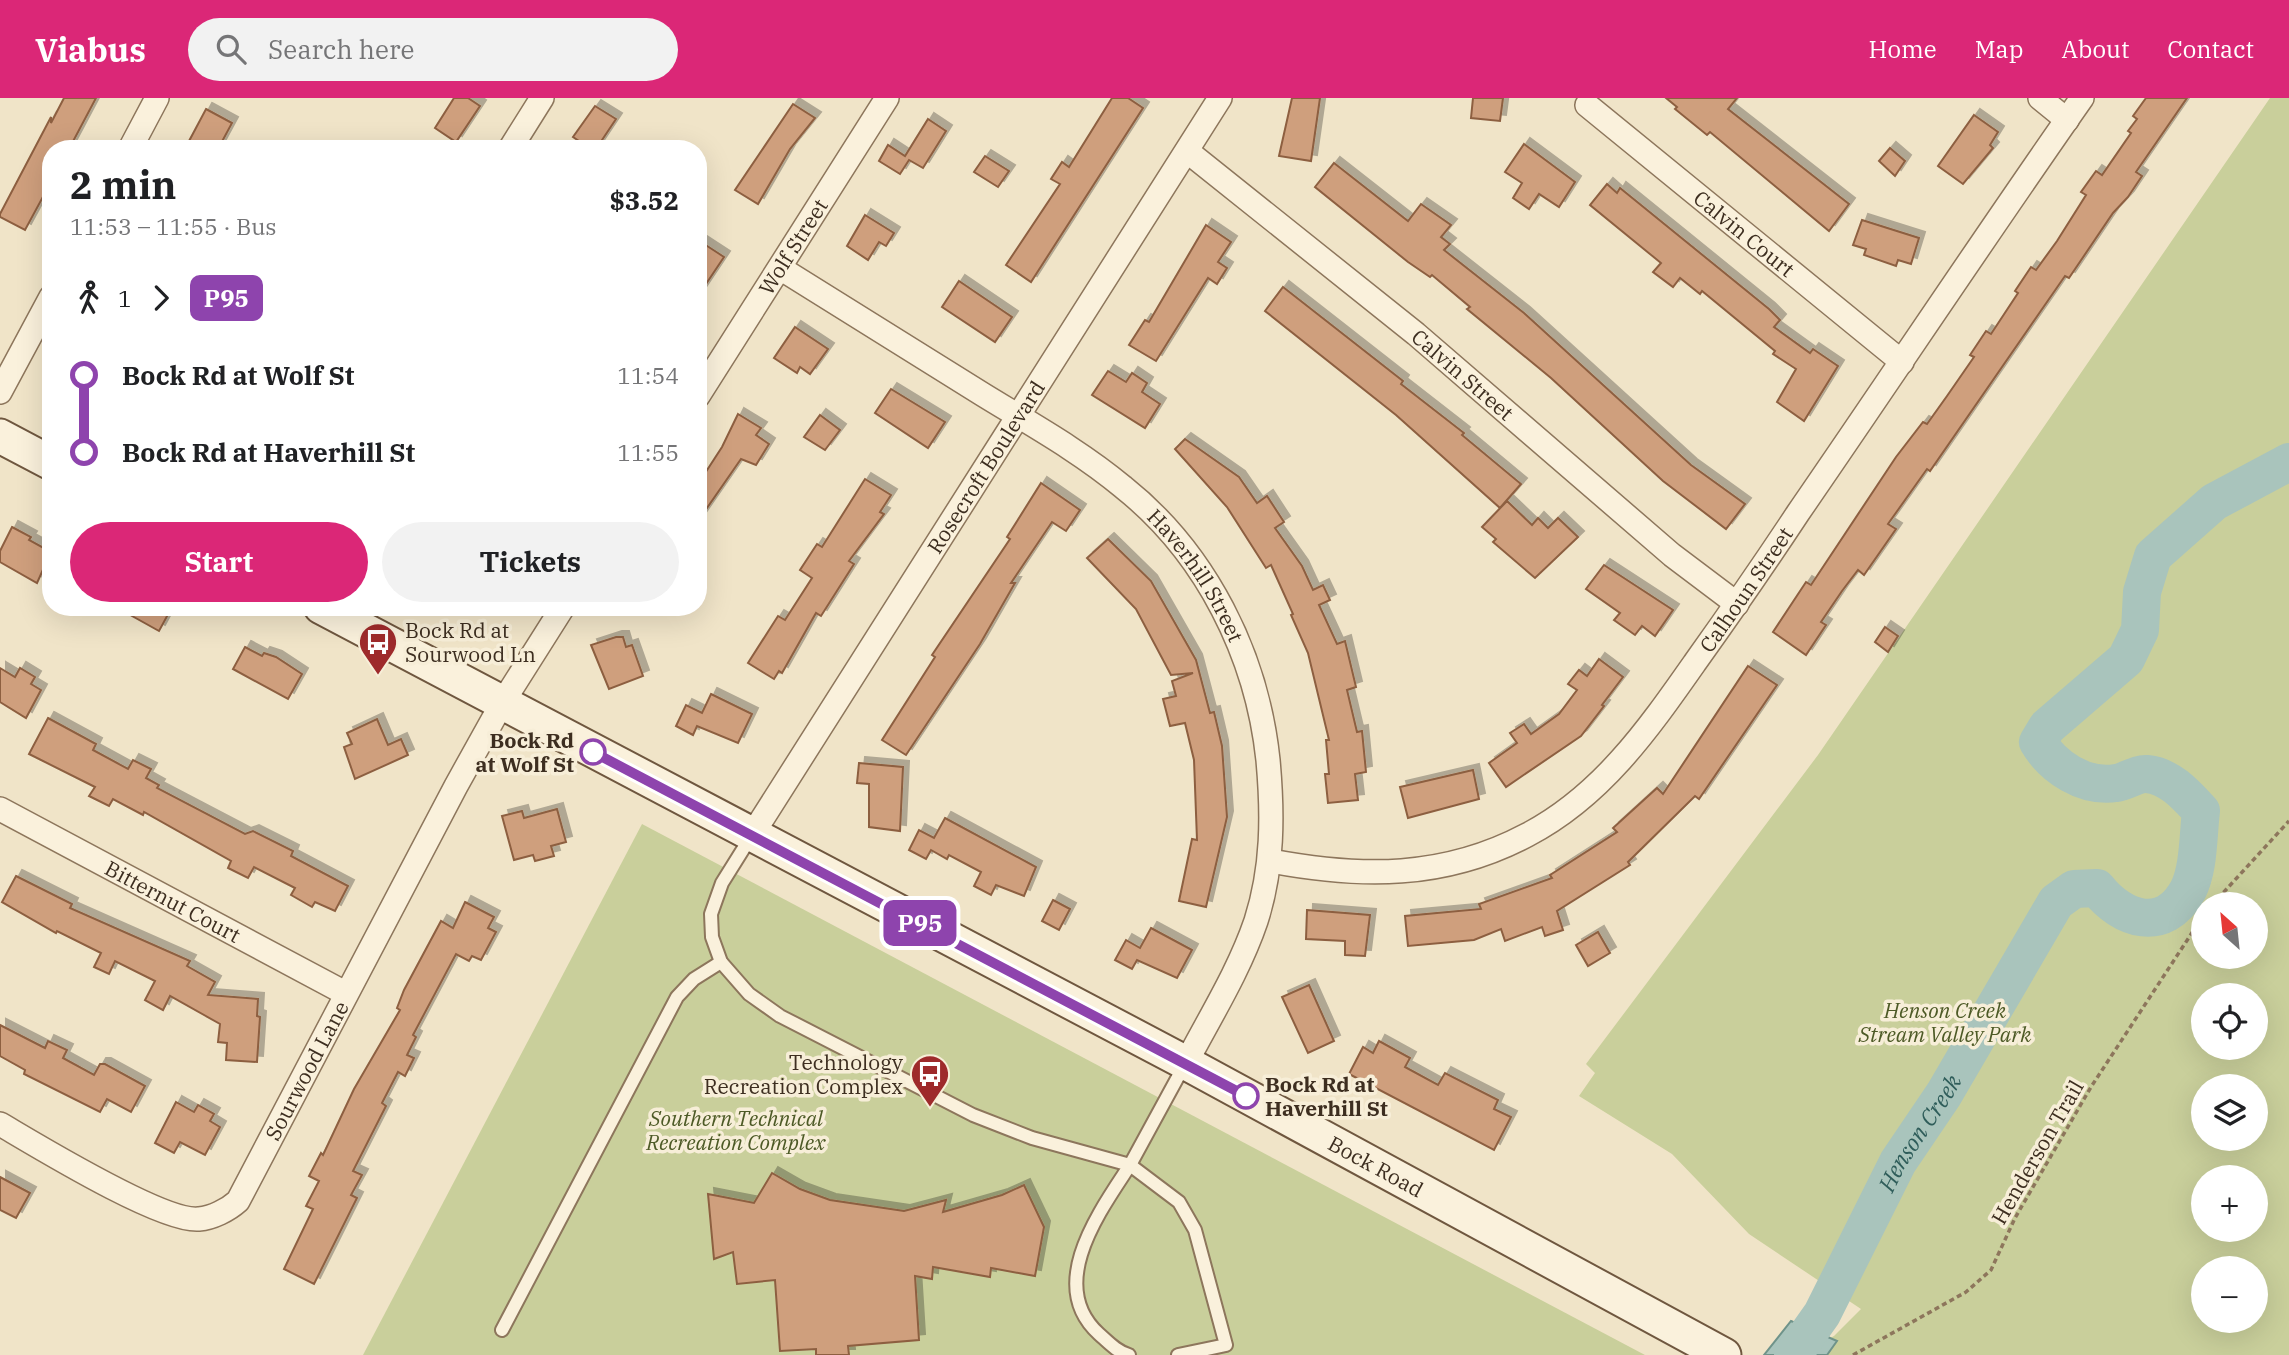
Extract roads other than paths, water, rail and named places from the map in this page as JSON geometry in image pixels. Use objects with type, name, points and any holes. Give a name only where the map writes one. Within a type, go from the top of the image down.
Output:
[{"type":"main road","points":[[0,436],[42,458]]},
{"type":"main road","name":"Bock Road","points":[[338,616],[501,705],[1185,1063],[1717,1351]]},
{"type":"street","points":[[135,140],[157,98]]},
{"type":"street","points":[[516,140],[542,98]]},
{"type":"street","name":"Wolf Street","points":[[707,382],[887,98]]},
{"type":"street","name":"Rosecroft Boulevard","points":[[752,835],[1220,98]]},
{"type":"street","points":[[2040,98],[2067,120]]},
{"type":"street","name":"Calhoun Street","points":[[1271,861],[1357,874],[1421,869],[1478,856],[1528,835],[1570,807],[1625,759],[1737,604],[2082,98]]},
{"type":"street","name":"Calvin Court","points":[[1587,105],[1902,362]]},
{"type":"street","name":"Calvin Street","points":[[1187,150],[1416,334],[1661,547],[1737,604]]},
{"type":"street","name":"Haverhill Street","points":[[780,268],[1017,415],[1107,475],[1144,505],[1182,547],[1219,602],[1245,660],[1265,728],[1271,792],[1271,861],[1256,920],[1240,963],[1185,1063]]},
{"type":"street","points":[[0,392],[42,314]]},
{"type":"street","points":[[501,705],[557,616]]},
{"type":"street","name":"Sourwood Lane","points":[[0,1124],[164,1212],[199,1219],[233,1205],[243,1195],[284,1108],[501,705]]},
{"type":"street","name":"Bitternut Court","points":[[0,809],[345,993]]},
{"type":"lane","points":[[752,835],[722,883],[714,905],[712,937],[721,962],[749,994],[780,1016],[974,1115],[1031,1138],[1130,1166],[1179,1202],[1195,1230],[1227,1350],[1178,1355]]},
{"type":"lane","points":[[502,1331],[677,997],[694,979],[721,962]]},
{"type":"lane","points":[[1129,1355],[1121,1353],[1090,1325],[1078,1301],[1077,1276],[1081,1248],[1096,1217],[1130,1166],[1185,1063]]},
{"type":"water","points":[[1791,1321],[1837,1341],[1827,1355],[1764,1355]]},
{"type":"waterway","name":"Henson Creek","points":[[1793,1355],[1822,1314],[1898,1162],[1944,1094],[2056,902],[2074,889],[2097,888],[2118,908],[2130,914],[2155,917],[2167,913],[2188,890],[2196,862],[2201,811],[2190,799],[2171,783],[2155,776],[2143,774],[2104,784],[2081,779],[2052,760],[2038,742],[2047,727],[2126,659],[2140,630],[2142,592],[2153,556],[2214,502],[2289,462]]},
{"type":"place","name":"Bock Rd at Sourwood Ln","points":[[378,676]]},
{"type":"place","name":"Bock Rd at Wolf St","points":[[593,752]]},
{"type":"place","name":"Bock Rd at Haverhill St","points":[[1246,1096]]},
{"type":"place","name":"Technology Recreation Complex","points":[[930,1108]]},
{"type":"park label","name":"Henson Creek Stream Valley Park","points":[[1945,1022]]},
{"type":"park label","name":"Southern Technical Recreation Complex","points":[[736,1130]]}]
